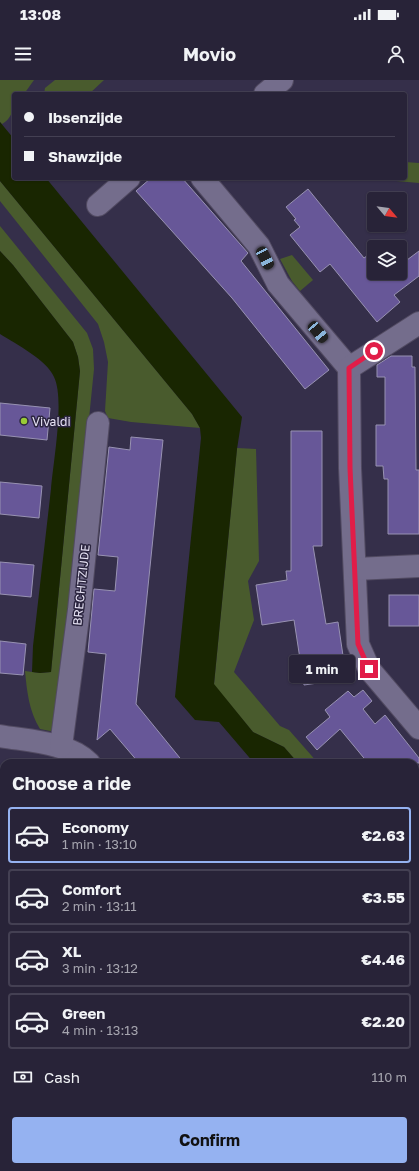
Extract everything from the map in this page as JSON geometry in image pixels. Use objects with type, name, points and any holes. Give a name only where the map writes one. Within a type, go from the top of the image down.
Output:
[{"type":"street","points":[[267,92],[282,80]]},
{"type":"street","points":[[98,206],[127,180]]},
{"type":"street","points":[[204,180],[259,246],[278,284],[349,368],[350,468],[356,569],[358,644],[369,669],[419,728]]},
{"type":"street","points":[[349,368],[419,323]]},
{"type":"street","name":"BRECHTZIJDE","points":[[62,746],[79,610],[98,423]]},
{"type":"street","points":[[356,569],[419,566]]},
{"type":"street","points":[[0,736],[62,746],[85,759]]},
{"type":"shaded area","points":[[0,80],[34,80],[25,92],[12,92],[11,115],[2,124],[0,122]]},
{"type":"shaded area","points":[[55,80],[104,80],[91,92],[44,92],[45,88]]},
{"type":"shaded area","points":[[0,122],[12,137],[12,180],[48,180],[242,417],[237,449],[214,684],[253,732],[284,747],[294,759],[251,759],[219,722],[195,720],[175,697],[201,438],[200,428],[192,414],[0,181]]},
{"type":"shaded area","points":[[407,162],[419,163],[419,183],[396,181],[407,180]]},
{"type":"shaded area","points":[[0,181],[192,414],[200,428],[131,422],[108,418],[105,411],[108,362],[104,342],[98,324],[0,201]]},
{"type":"shaded area","points":[[0,226],[87,333],[93,349],[94,369],[58,727],[55,732],[40,729],[36,722],[29,701],[25,671],[40,673],[51,672],[80,371],[78,357],[73,342],[13,265],[0,251]]},
{"type":"shaded area","points":[[0,251],[13,265],[73,342],[78,357],[80,371],[51,672],[32,672],[33,646],[57,432],[57,387],[54,377],[45,365],[30,353],[0,334]]},
{"type":"shaded area","points":[[292,255],[313,280],[300,291],[292,281],[280,259]]},
{"type":"shaded area","points":[[237,448],[256,449],[259,561],[248,581],[254,620],[234,672],[280,726],[289,730],[314,759],[294,759],[284,747],[253,732],[214,685]]},
{"type":"building","points":[[149,180],[184,180],[248,253],[241,261],[329,370],[305,389],[232,298],[136,191]]},
{"type":"building","points":[[308,189],[364,258],[367,256],[367,280],[407,280],[407,260],[419,251],[419,276],[394,295],[400,302],[377,322],[330,264],[320,272],[290,235],[300,227],[294,220],[296,219],[286,207]]},
{"type":"building","points":[[391,356],[412,356],[412,367],[415,367],[416,470],[419,470],[419,534],[388,534],[388,479],[384,479],[383,466],[376,466],[376,425],[385,425],[385,377],[377,377],[377,365]]},
{"type":"building","name":"Vivaldi","points":[[0,403],[50,408],[47,440],[0,435]]},
{"type":"building","points":[[291,431],[322,431],[322,546],[313,546],[326,624],[338,622],[345,669],[333,671],[339,680],[304,685],[294,620],[262,625],[256,585],[287,580],[286,571],[291,571]]},
{"type":"building","points":[[131,437],[163,440],[136,704],[181,759],[136,759],[110,729],[97,740],[106,654],[88,652],[94,589],[115,591],[118,557],[98,555],[109,447],[130,450]]},
{"type":"building","points":[[0,482],[42,486],[39,518],[0,514]]},
{"type":"building","points":[[0,562],[34,565],[31,597],[0,594]]},
{"type":"building","points":[[389,595],[419,595],[419,626],[389,626]]},
{"type":"building","points":[[0,641],[26,644],[23,675],[0,673]]},
{"type":"building","points":[[363,690],[372,701],[363,709],[375,724],[385,715],[419,759],[365,759],[340,729],[317,750],[306,737],[330,717],[325,710],[348,691],[354,697]]},
{"type":"place","name":"Vivaldi","points":[[24,421]]},
{"type":"route","points":[[369,669],[358,644],[356,569],[350,468],[349,368],[374,351]]}]
